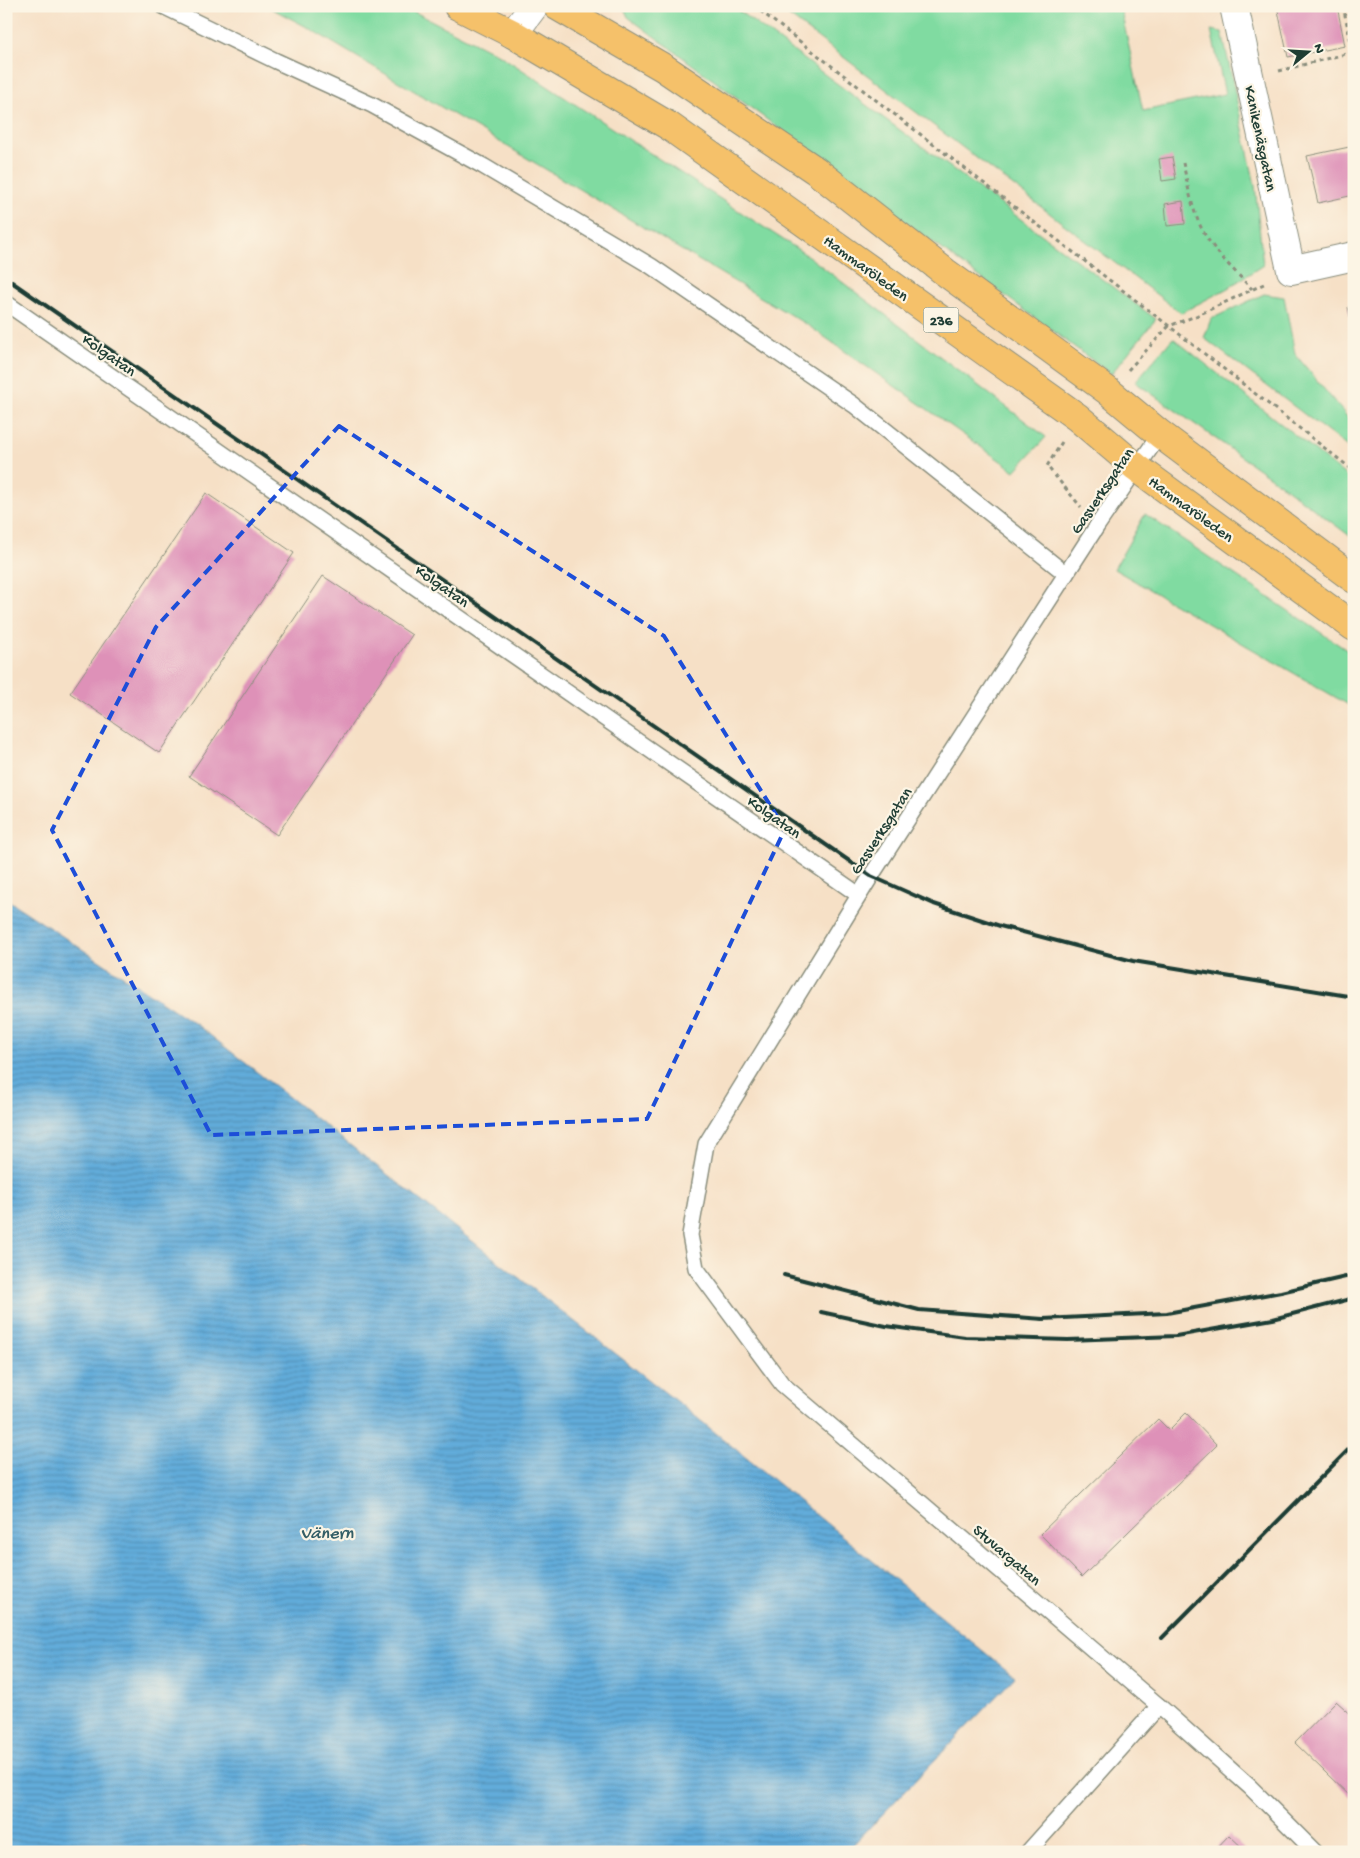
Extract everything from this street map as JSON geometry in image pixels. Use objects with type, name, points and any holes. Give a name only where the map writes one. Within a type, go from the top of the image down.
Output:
[{"type":"main road","name":"Hammaröleden","points":[[458,6],[513,34],[669,126],[1077,417],[1136,467],[1354,627]]},
{"type":"main road","name":"236","points":[[557,6],[664,68],[815,170],[945,272],[1108,391],[1160,434],[1354,579]]},
{"type":"street","points":[[513,34],[534,6]]},
{"type":"street","name":"Kanikenäsgatan","points":[[1234,6],[1291,270]]},
{"type":"street","points":[[1291,270],[1354,256]]},
{"type":"lane","points":[[164,6],[276,61],[372,105],[483,166],[651,266],[854,405],[1066,574]]},
{"type":"lane","name":"Kolgatan","points":[[6,303],[859,895]]},
{"type":"lane","name":"Gasverksgatan","points":[[696,1268],[690,1235],[706,1144],[859,895],[1066,574],[1136,467],[1160,434]]},
{"type":"lane","name":"Stuvargatan","points":[[696,1268],[782,1384],[1159,1706],[1250,1787],[1315,1852]]},
{"type":"lane","points":[[1028,1852],[1159,1706]]},
{"type":"path","points":[[754,6],[1354,471]]},
{"type":"path","points":[[1250,79],[1353,52],[1343,6]]},
{"type":"path","points":[[1183,162],[1190,196],[1205,234],[1233,270],[1252,289]]},
{"type":"path","points":[[1169,326],[1196,316],[1291,270]]},
{"type":"highlighted area","points":[[339,426],[664,636],[785,829],[647,1119],[211,1135],[52,830],[156,627]]},
{"type":"green space","points":[[267,6],[403,6],[501,56],[808,256],[1046,437],[1015,471],[809,326],[305,26]]},
{"type":"green space","points":[[623,6],[732,6],[1156,319],[1111,374],[628,17]]},
{"type":"green space","points":[[776,6],[1120,6],[1143,111],[1225,94],[1211,30],[1222,32],[1255,185],[1263,265],[1228,288],[1181,313]]},
{"type":"green space","points":[[1264,294],[1284,297],[1295,354],[1354,425],[1354,452],[1204,338],[1211,319]]},
{"type":"green space","points":[[1173,338],[1354,482],[1354,539],[1283,486],[1135,382]]},
{"type":"green space","points":[[1145,514],[1354,655],[1354,708],[1114,569]]},
{"type":"water","name":"Vänern","points":[[6,899],[197,1025],[690,1412],[1015,1677],[846,1852],[6,1852]]},
{"type":"building","points":[[1277,6],[1337,6],[1345,46],[1288,57]]},
{"type":"building","points":[[1354,146],[1354,195],[1318,203],[1307,156]]},
{"type":"building","points":[[1172,157],[1176,179],[1162,181],[1159,159]]},
{"type":"building","points":[[1183,201],[1185,224],[1167,226],[1165,204]]},
{"type":"building","points":[[1354,306],[1354,331],[1353,331],[1348,307]]},
{"type":"building","points":[[206,493],[294,553],[159,753],[70,693]]},
{"type":"building","points":[[323,576],[412,635],[277,835],[189,776]]},
{"type":"building","points":[[1186,1413],[1217,1445],[1082,1577],[1040,1534],[1158,1419],[1169,1430]]},
{"type":"building","points":[[1336,1701],[1354,1717],[1354,1800],[1295,1743]]},
{"type":"building","points":[[1229,1835],[1247,1852],[1213,1852]]},
{"type":"railway","points":[[6,278],[871,876],[934,904],[1000,926],[1133,961],[1354,997]]},
{"type":"railway","points":[[784,1275],[919,1310],[1043,1319],[1167,1313],[1281,1292],[1354,1275]]},
{"type":"railway","points":[[821,1312],[886,1326],[965,1337],[1068,1340],[1176,1336],[1273,1319],[1354,1298]]},
{"type":"railway","points":[[1162,1638],[1354,1444]]}]
